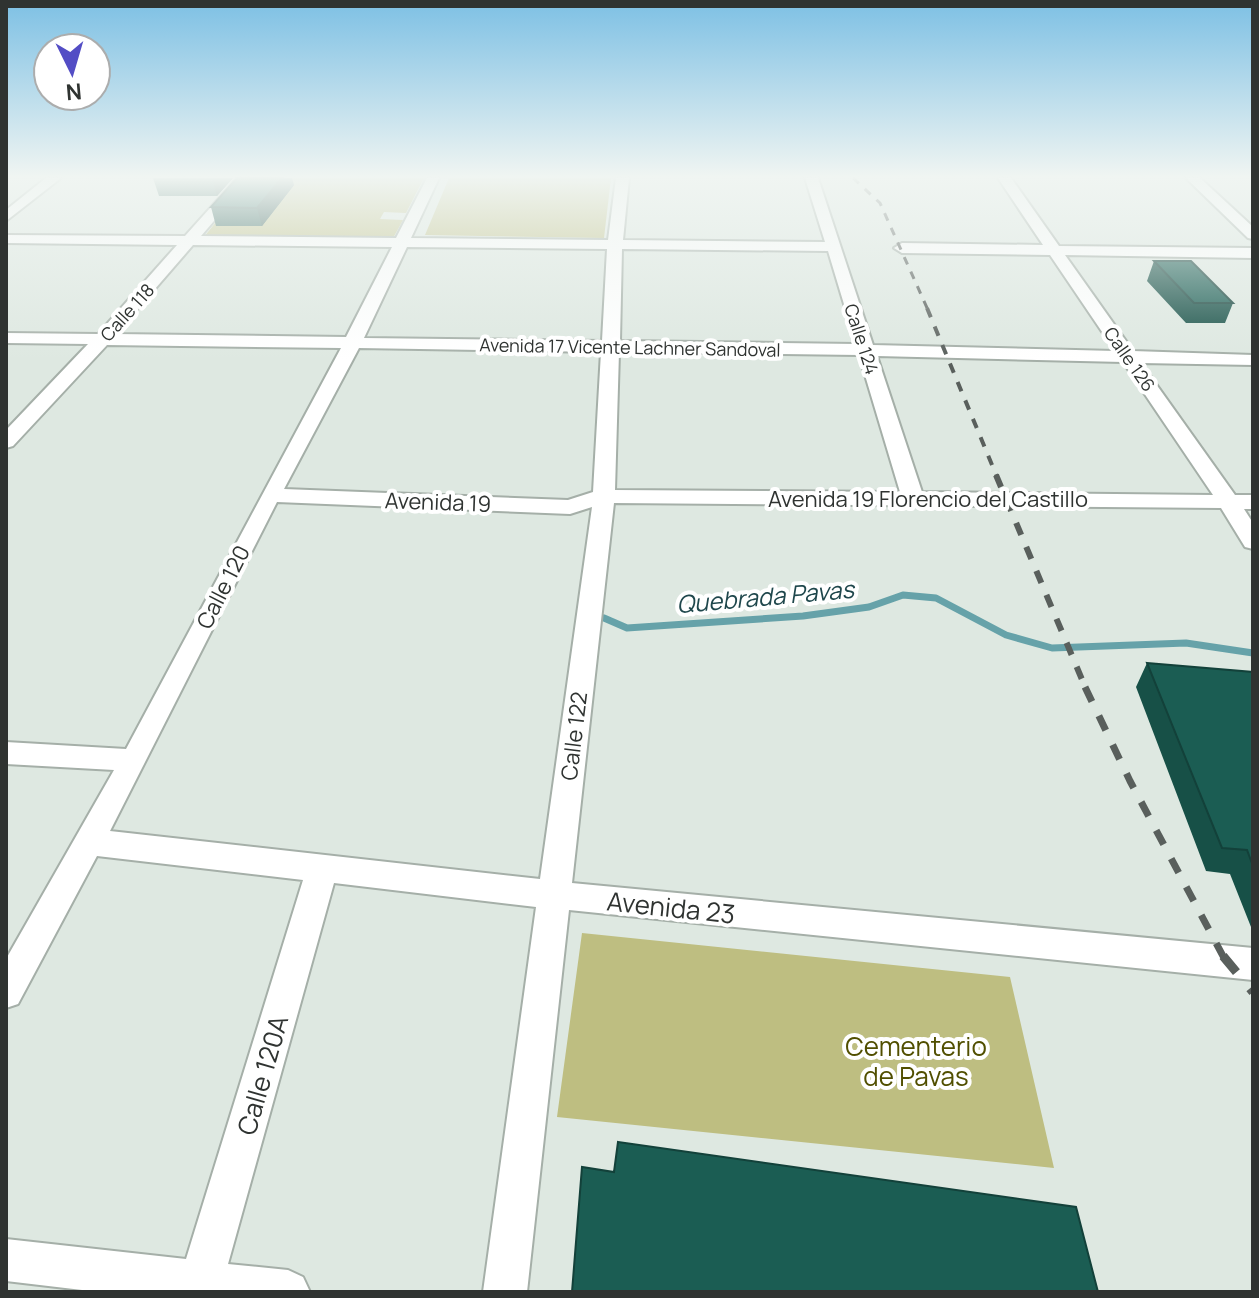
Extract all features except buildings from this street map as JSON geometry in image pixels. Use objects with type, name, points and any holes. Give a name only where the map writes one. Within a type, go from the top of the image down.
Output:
[{"type":"street","points":[[6,239],[832,247]]},
{"type":"street","name":"Calle 118","points":[[6,442],[193,239]]},
{"type":"street","name":"Calle 120","points":[[6,992],[134,760],[270,495],[353,342],[404,239]]},
{"type":"street","name":"Calle 122","points":[[505,1292],[604,496],[616,239]]},
{"type":"street","name":"Calle 124","points":[[830,239],[913,499]]},
{"type":"street","name":"Calle 126","points":[[1046,239],[1228,501],[1253,542]]},
{"type":"street","points":[[902,248],[1253,253]]},
{"type":"street","name":"Avenida 17 Vicente Lachner Sandoval","points":[[6,338],[866,350],[1253,360]]},
{"type":"street","name":"Avenida 19","points":[[270,495],[570,507],[604,496]]},
{"type":"street","name":"Avenida 19 Florencio del Castillo","points":[[604,496],[1253,502]]},
{"type":"street","points":[[6,753],[134,760]]},
{"type":"street","name":"Avenida 23","points":[[90,842],[555,895],[1253,964]]},
{"type":"street","name":"Calle 120A","points":[[201,1282],[322,869]]},
{"type":"street","points":[[6,1260],[288,1292]]},
{"type":"green space","points":[[257,239],[393,239],[392,240]]},
{"type":"green space","name":"Cementerio de Pavas","points":[[582,933],[1010,977],[1054,1168],[557,1117]]},
{"type":"waterway","name":"Quebrada Pavas","points":[[604,618],[627,628],[803,616],[869,607],[903,595],[936,598],[1006,635],[1052,648],[1186,643],[1253,653]]},
{"type":"railway","points":[[896,239],[928,310]]},
{"type":"railway","points":[[927,308],[997,477]]},
{"type":"railway","points":[[996,475],[1086,689]]},
{"type":"railway","points":[[1085,687],[1130,781],[1224,958]]},
{"type":"railway","points":[[1223,956],[1253,992]]}]
